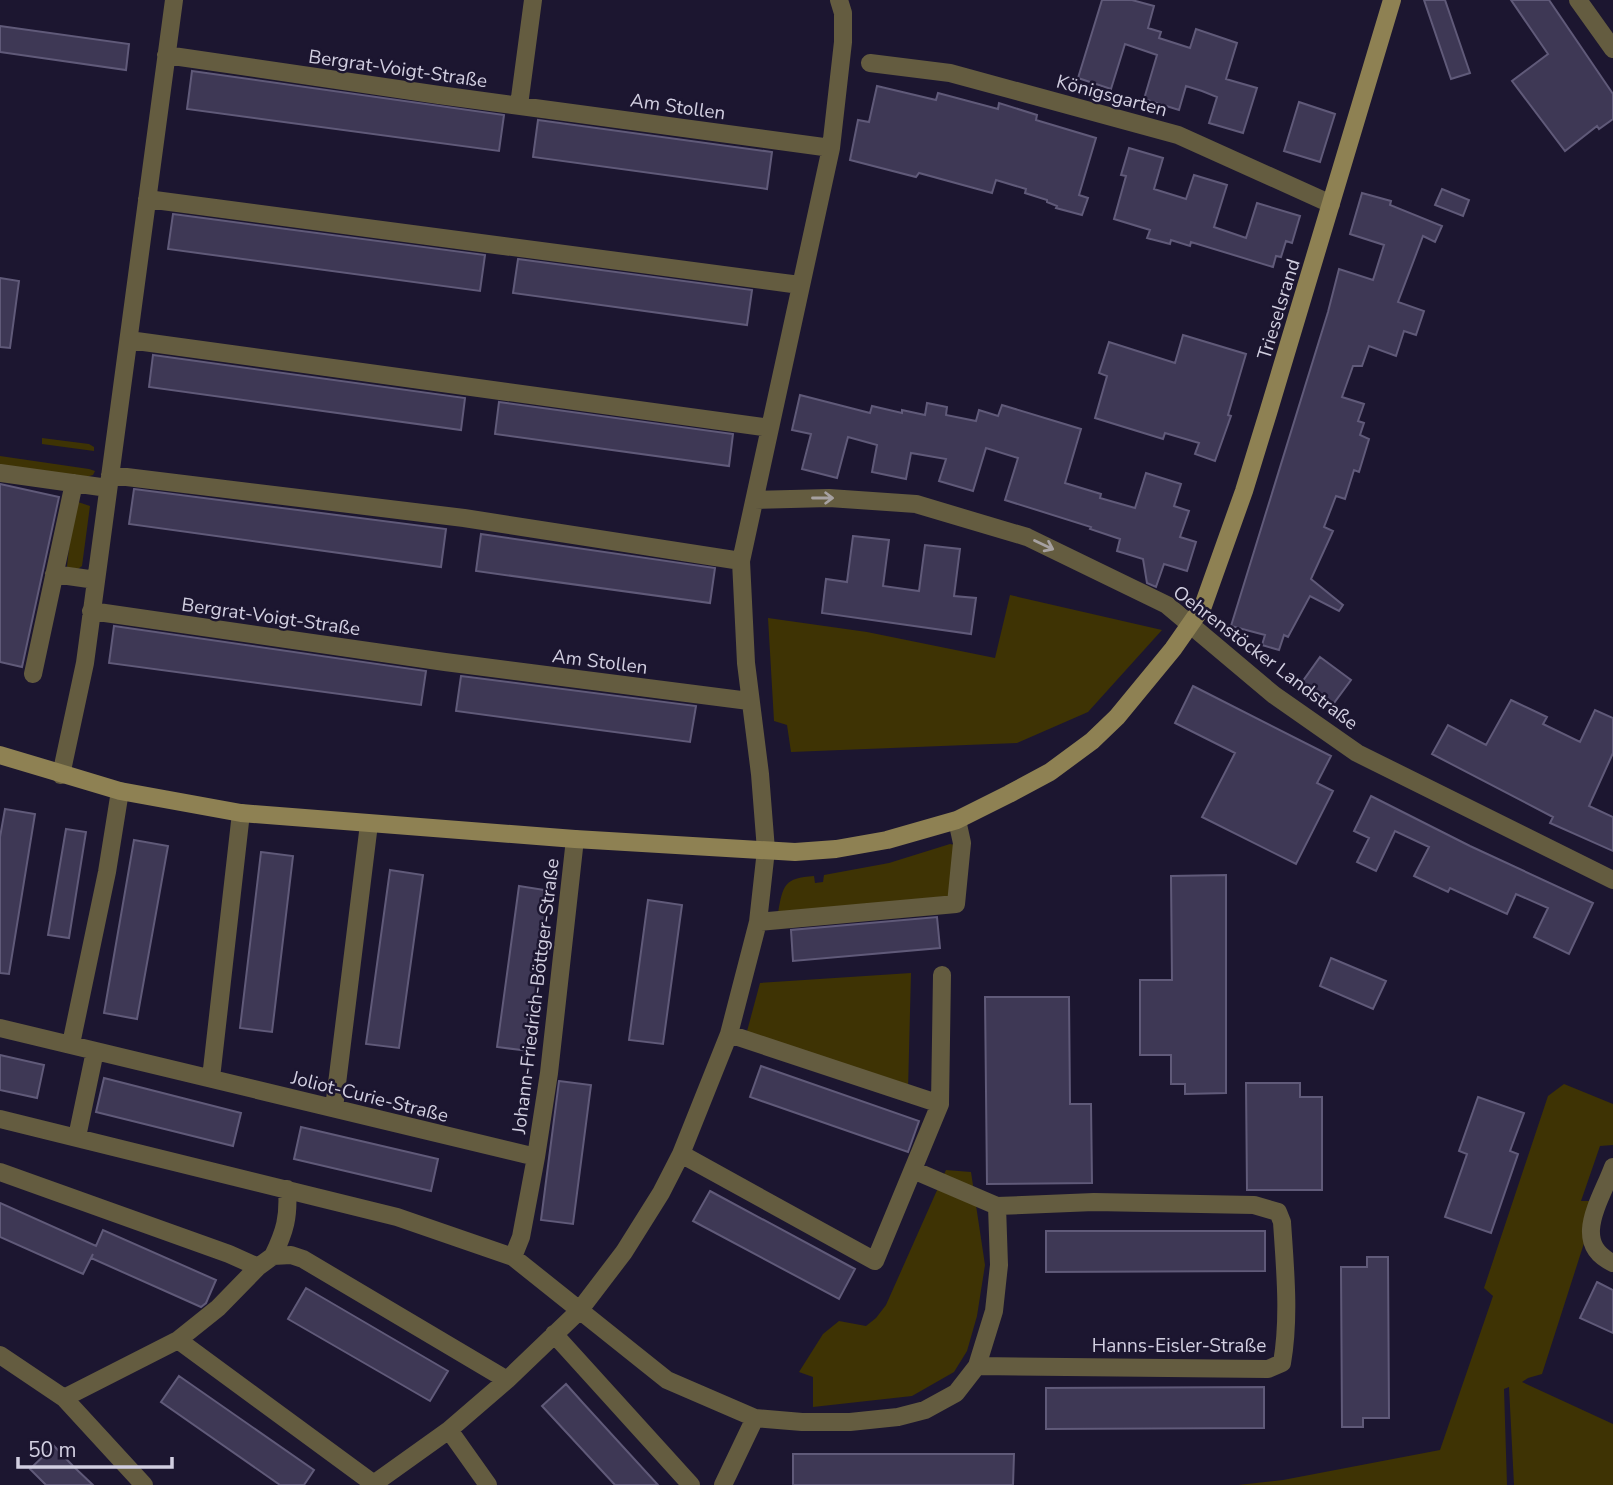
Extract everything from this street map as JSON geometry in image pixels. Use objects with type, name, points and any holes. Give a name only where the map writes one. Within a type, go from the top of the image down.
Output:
[{"type":"street","points":[[61,775],[85,663],[174,0]]},
{"type":"street","points":[[519,105],[533,0]]},
{"type":"street","points":[[178,1340],[373,1484],[449,1430],[507,1381],[579,1311],[624,1252],[661,1193],[681,1154],[729,1034],[758,922],[766,850],[760,774],[749,701],[741,561],[831,148],[843,42],[843,13],[839,0]]},
{"type":"street","name":"Trieselsrand","points":[[1189,625],[1210,589],[1240,503],[1392,0]]},
{"type":"street","points":[[1578,0],[1613,49]]},
{"type":"street","name":"Bergrat-Voigt-Straße","points":[[166,55],[519,105]]},
{"type":"street","name":"Königsgarten","points":[[870,63],[950,73],[1178,135],[1331,204]]},
{"type":"street","name":"Am Stollen","points":[[519,105],[831,148]]},
{"type":"street","points":[[147,199],[800,285]]},
{"type":"street","points":[[128,340],[769,428]]},
{"type":"street","points":[[0,473],[74,483],[109,481],[464,518],[741,561]]},
{"type":"street","points":[[33,674],[74,483]]},
{"type":"street","name":"Oehrenstöcker Landstraße","points":[[755,500],[829,498],[916,504],[1027,537],[1167,605],[1274,695],[1357,753],[1613,880]]},
{"type":"street","points":[[54,574],[96,580]]},
{"type":"street","name":"Bergrat-Voigt-Straße","points":[[92,611],[444,662]]},
{"type":"street","name":"Johann-Friedrich-Böttger-Straße","points":[[0,755],[120,791],[241,813],[575,839],[795,852],[836,849],[887,839],[957,820],[1050,772],[1092,741],[1117,717],[1189,625]]},
{"type":"street","name":"Am Stollen","points":[[444,662],[749,701]]},
{"type":"street","points":[[71,1044],[107,872],[120,791]]},
{"type":"street","points":[[211,1078],[241,813]]},
{"type":"street","points":[[758,922],[956,904],[962,843],[957,820]]},
{"type":"street","points":[[334,1108],[369,824]]},
{"type":"street","name":"Johann-Friedrich-Böttger-Straße","points":[[536,1157],[549,1073],[575,839]]},
{"type":"street","points":[[681,1154],[875,1261],[940,1104],[942,975]]},
{"type":"street","name":"Joliot-Curie-Straße","points":[[0,1028],[536,1157]]},
{"type":"street","points":[[729,1034],[940,1104]]},
{"type":"street","points":[[77,1137],[95,1051]]},
{"type":"street","points":[[0,1119],[397,1217],[513,1257],[667,1380],[755,1418],[850,1422],[898,1417],[925,1410],[956,1393],[978,1366],[994,1311],[999,1265],[997,1206]]},
{"type":"street","points":[[513,1257],[521,1237],[536,1157]]},
{"type":"street","points":[[1613,1167],[1589,1236],[1593,1248],[1613,1263]]},
{"type":"street","name":"Hanns-Eisler-Straße","points":[[913,1170],[997,1206],[1094,1202],[1254,1205],[1278,1212],[1282,1222],[1286,1298],[1282,1363],[1268,1369],[978,1366]]},
{"type":"street","points":[[0,1172],[229,1254],[265,1261],[291,1255],[303,1259],[507,1381]]},
{"type":"street","points":[[64,1398],[178,1340],[218,1308],[265,1261],[283,1235],[289,1214],[287,1189]]},
{"type":"street","points":[[554,1334],[691,1485]]},
{"type":"street","points":[[0,1355],[64,1398],[144,1485]]},
{"type":"street","points":[[723,1485],[755,1418]]},
{"type":"street","points":[[449,1430],[488,1485]]},
{"type":"shaded area","points":[[42,438],[89,444],[94,447],[94,451],[42,444]]},
{"type":"shaded area","points":[[0,456],[95,471],[93,475],[86,477],[0,466]]},
{"type":"shaded area","points":[[78,502],[90,506],[82,566],[78,569],[67,566],[74,505]]},
{"type":"shaded area","points":[[1010,595],[1162,630],[1088,712],[1017,743],[791,752],[787,725],[774,721],[768,618],[867,632],[995,658]]},
{"type":"shaded area","points":[[950,844],[955,845],[952,890],[948,896],[778,913],[784,890],[791,881],[814,876],[815,883],[823,882],[824,875],[889,863]]},
{"type":"shaded area","points":[[911,973],[908,1091],[746,1035],[760,983]]},
{"type":"shaded area","points":[[1564,1084],[1613,1104],[1613,1145],[1600,1146],[1581,1201],[1594,1201],[1586,1237],[1542,1374],[1522,1382],[1613,1424],[1613,1485],[1514,1485],[1509,1387],[1504,1389],[1507,1485],[1238,1485],[1283,1480],[1440,1450],[1493,1296],[1484,1288],[1548,1096]]},
{"type":"shaded area","points":[[946,1170],[971,1172],[985,1265],[977,1316],[967,1351],[954,1372],[912,1396],[813,1407],[813,1377],[799,1372],[823,1334],[839,1321],[866,1326],[886,1305]]},
{"type":"building","points":[[1102,0],[1132,0],[1154,6],[1148,28],[1161,32],[1159,38],[1190,48],[1196,29],[1237,43],[1226,79],[1257,88],[1243,133],[1209,123],[1217,97],[1202,91],[1186,86],[1179,110],[1144,99],[1157,55],[1125,44],[1111,89],[1078,78]]},
{"type":"building","points":[[1424,0],[1445,0],[1470,73],[1451,79]]},
{"type":"building","points":[[1511,0],[1549,0],[1613,94],[1613,119],[1599,129],[1597,126],[1565,151],[1512,81],[1548,54]]},
{"type":"building","points":[[0,26],[129,44],[126,70],[0,52]]},
{"type":"building","points":[[192,71],[504,115],[499,151],[187,109]]},
{"type":"building","points":[[877,86],[936,100],[938,93],[998,109],[999,103],[1037,115],[1036,120],[1096,138],[1079,195],[1088,198],[1082,215],[1056,208],[1057,206],[1047,200],[1025,193],[1026,189],[996,180],[992,193],[919,173],[916,177],[850,160],[858,120],[869,122]]},
{"type":"building","points":[[1299,102],[1335,114],[1320,162],[1284,151]]},
{"type":"building","points":[[538,120],[772,152],[767,189],[533,157]]},
{"type":"building","points":[[1129,148],[1163,158],[1154,189],[1186,199],[1194,175],[1227,185],[1214,227],[1246,238],[1257,203],[1300,216],[1292,243],[1286,241],[1281,257],[1276,256],[1273,267],[1191,242],[1190,246],[1171,240],[1170,244],[1147,238],[1150,230],[1114,219],[1126,176],[1121,175]]},
{"type":"building","points":[[1442,189],[1469,200],[1463,216],[1435,205]]},
{"type":"building","points":[[1362,193],[1391,201],[1390,205],[1442,226],[1435,242],[1423,236],[1398,302],[1424,311],[1416,335],[1404,331],[1396,356],[1369,346],[1362,366],[1353,366],[1342,397],[1364,404],[1358,421],[1364,423],[1360,435],[1369,439],[1359,472],[1354,470],[1345,499],[1336,496],[1324,527],[1333,531],[1311,579],[1343,605],[1339,611],[1310,596],[1288,637],[1284,635],[1279,650],[1262,645],[1265,635],[1231,626],[1339,269],[1373,280],[1384,245],[1350,234]]},
{"type":"building","points":[[173,214],[485,255],[480,291],[168,249]]},
{"type":"building","points":[[518,259],[752,290],[747,325],[513,293]]},
{"type":"building","points":[[0,278],[19,281],[10,348],[0,347]]},
{"type":"building","points":[[1183,335],[1246,354],[1228,415],[1231,416],[1215,461],[1195,454],[1199,443],[1165,433],[1163,439],[1095,418],[1107,376],[1099,373],[1109,342],[1175,363]]},
{"type":"building","points":[[153,355],[465,398],[461,430],[149,387]]},
{"type":"building","points":[[800,395],[870,413],[872,406],[925,415],[927,403],[947,407],[946,415],[976,421],[979,410],[998,416],[1002,405],[1081,429],[1065,483],[1101,494],[1100,498],[1135,508],[1146,473],[1181,484],[1174,506],[1189,511],[1180,537],[1196,542],[1187,571],[1164,564],[1156,587],[1147,583],[1143,559],[1117,551],[1120,539],[1005,500],[1018,458],[986,448],[973,491],[939,481],[946,459],[911,453],[906,479],[872,472],[877,445],[848,437],[837,478],[802,469],[811,434],[792,430]]},
{"type":"building","points":[[499,402],[733,434],[729,466],[495,434]]},
{"type":"building","points":[[0,484],[59,497],[22,667],[0,662]]},
{"type":"building","points":[[134,489],[446,529],[441,567],[129,524]]},
{"type":"building","points":[[481,534],[715,568],[710,603],[476,571]]},
{"type":"building","points":[[853,536],[889,540],[883,586],[919,591],[925,545],[960,549],[954,596],[976,598],[971,634],[822,613],[826,579],[847,582]]},
{"type":"building","points":[[114,626],[426,671],[421,705],[109,663]]},
{"type":"building","points":[[1320,657],[1351,680],[1331,707],[1300,685]]},
{"type":"building","points":[[461,676],[696,706],[690,742],[456,711]]},
{"type":"building","points":[[1193,686],[1331,756],[1317,783],[1333,791],[1296,864],[1202,817],[1235,753],[1175,723]]},
{"type":"building","points":[[1511,700],[1547,717],[1543,724],[1580,742],[1595,710],[1613,718],[1613,753],[1589,806],[1613,817],[1613,851],[1550,823],[1553,817],[1432,754],[1448,725],[1486,745]]},
{"type":"building","points":[[1371,796],[1593,903],[1569,954],[1534,937],[1548,908],[1516,894],[1507,914],[1450,888],[1448,892],[1414,876],[1429,847],[1395,831],[1376,871],[1357,862],[1369,838],[1354,831]]},
{"type":"building","points":[[5,809],[35,814],[9,974],[0,973],[0,837]]},
{"type":"building","points":[[66,829],[86,832],[69,938],[48,935]]},
{"type":"building","points":[[134,840],[168,846],[137,1019],[104,1013]]},
{"type":"building","points":[[261,852],[293,856],[272,1032],[240,1028]]},
{"type":"building","points":[[390,870],[423,875],[399,1048],[366,1044]]},
{"type":"building","points":[[1226,875],[1226,1093],[1185,1094],[1185,1084],[1171,1084],[1171,1055],[1140,1055],[1140,980],[1172,980],[1171,876]]},
{"type":"building","points":[[519,886],[551,891],[529,1051],[497,1047]]},
{"type":"building","points":[[648,900],[682,905],[663,1044],[629,1040]]},
{"type":"building","points":[[937,917],[940,948],[793,961],[791,930]]},
{"type":"building","points":[[1331,958],[1386,981],[1373,1009],[1320,986]]},
{"type":"building","points":[[985,997],[1069,997],[1070,1104],[1091,1104],[1092,1183],[987,1184]]},
{"type":"building","points":[[0,1055],[44,1065],[37,1098],[0,1090]]},
{"type":"building","points":[[761,1066],[919,1121],[908,1152],[750,1097]]},
{"type":"building","points":[[104,1078],[241,1113],[233,1146],[96,1112]]},
{"type":"building","points":[[559,1081],[591,1085],[573,1224],[541,1220]]},
{"type":"building","points":[[1246,1083],[1300,1083],[1300,1097],[1322,1097],[1322,1190],[1247,1190]]},
{"type":"building","points":[[1478,1097],[1524,1113],[1510,1151],[1518,1154],[1491,1233],[1445,1217],[1467,1154],[1459,1151]]},
{"type":"building","points":[[301,1127],[438,1159],[431,1191],[294,1159]]},
{"type":"building","points":[[710,1191],[855,1269],[839,1299],[693,1221]]},
{"type":"building","points":[[0,1203],[96,1246],[103,1230],[216,1280],[206,1303],[201,1307],[91,1258],[83,1274],[0,1237]]},
{"type":"building","points":[[1046,1231],[1265,1231],[1265,1271],[1046,1272]]},
{"type":"building","points":[[1367,1257],[1388,1257],[1389,1418],[1363,1418],[1363,1427],[1342,1427],[1341,1267],[1367,1267]]},
{"type":"building","points":[[1597,1282],[1613,1290],[1613,1333],[1580,1318]]},
{"type":"building","points":[[306,1288],[448,1371],[430,1401],[288,1319]]},
{"type":"building","points":[[179,1376],[314,1470],[304,1485],[280,1485],[161,1402]]},
{"type":"building","points":[[566,1384],[658,1485],[615,1485],[542,1406]]},
{"type":"building","points":[[1264,1387],[1264,1428],[1046,1429],[1046,1388]]},
{"type":"building","points":[[54,1446],[93,1485],[46,1485],[30,1469]]},
{"type":"building","points":[[793,1454],[1014,1454],[1013,1485],[793,1485]]}]
